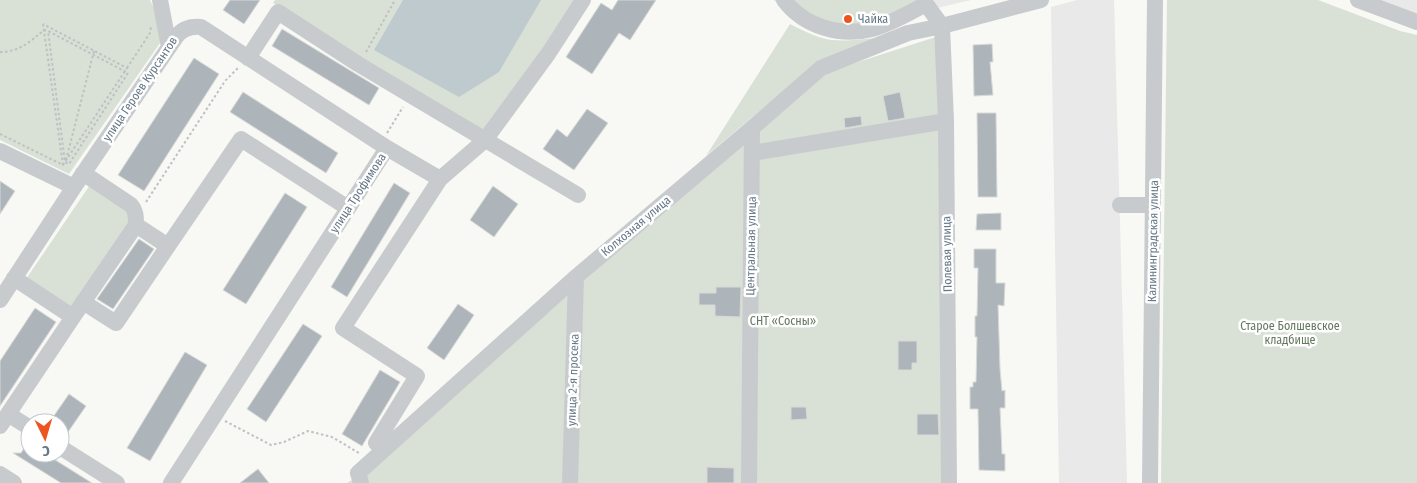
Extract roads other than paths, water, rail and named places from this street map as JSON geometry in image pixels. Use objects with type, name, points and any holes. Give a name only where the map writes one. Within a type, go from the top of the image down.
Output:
[{"type":"street","points":[[160,0],[169,47]]},
{"type":"street","points":[[376,443],[417,376],[343,328],[440,179],[485,140],[548,54],[583,0]]},
{"type":"street","points":[[784,0],[807,20],[836,31],[872,29],[926,2],[942,26]]},
{"type":"street","name":"Колхозная улица","points":[[359,478],[576,277],[821,68],[908,32],[942,26],[1041,0]]},
{"type":"street","name":"Калининградская улица","points":[[1150,483],[1158,225],[1153,205],[1155,0]]},
{"type":"street","points":[[1358,0],[1417,22]]},
{"type":"street","points":[[248,58],[278,12],[358,64],[578,195]]},
{"type":"street","name":"Полевая улица","points":[[942,26],[946,121],[949,483]]},
{"type":"street","name":"улица Героев Курсантов","points":[[0,300],[83,173],[169,47],[183,30],[191,27],[201,27],[387,148]]},
{"type":"street","points":[[752,154],[946,121]]},
{"type":"street","name":"Центральная улица","points":[[748,483],[752,128]]},
{"type":"street","points":[[83,302],[116,323],[241,139],[348,208]]},
{"type":"street","name":"улица Трофимова","points":[[171,483],[387,148],[440,179]]},
{"type":"street","points":[[0,151],[61,168],[74,187]]},
{"type":"street","points":[[83,173],[131,205],[134,209],[136,221],[168,246]]},
{"type":"street","points":[[1120,205],[1153,205]]},
{"type":"street","points":[[20,425],[4,420],[136,221]]},
{"type":"street","name":"улица 2-я просека","points":[[570,483],[576,277]]},
{"type":"street","points":[[14,278],[73,317]]},
{"type":"street","points":[[70,453],[117,483]]},
{"type":"street","points":[[0,474],[14,483]]},
{"type":"place","name":"Чайка","points":[[848,19]]},
{"type":"park label","name":"СНТ «Сосны»","points":[[783,321]]},
{"type":"park label","name":"Старое Болшевское кладбище","points":[[1290,333]]}]
